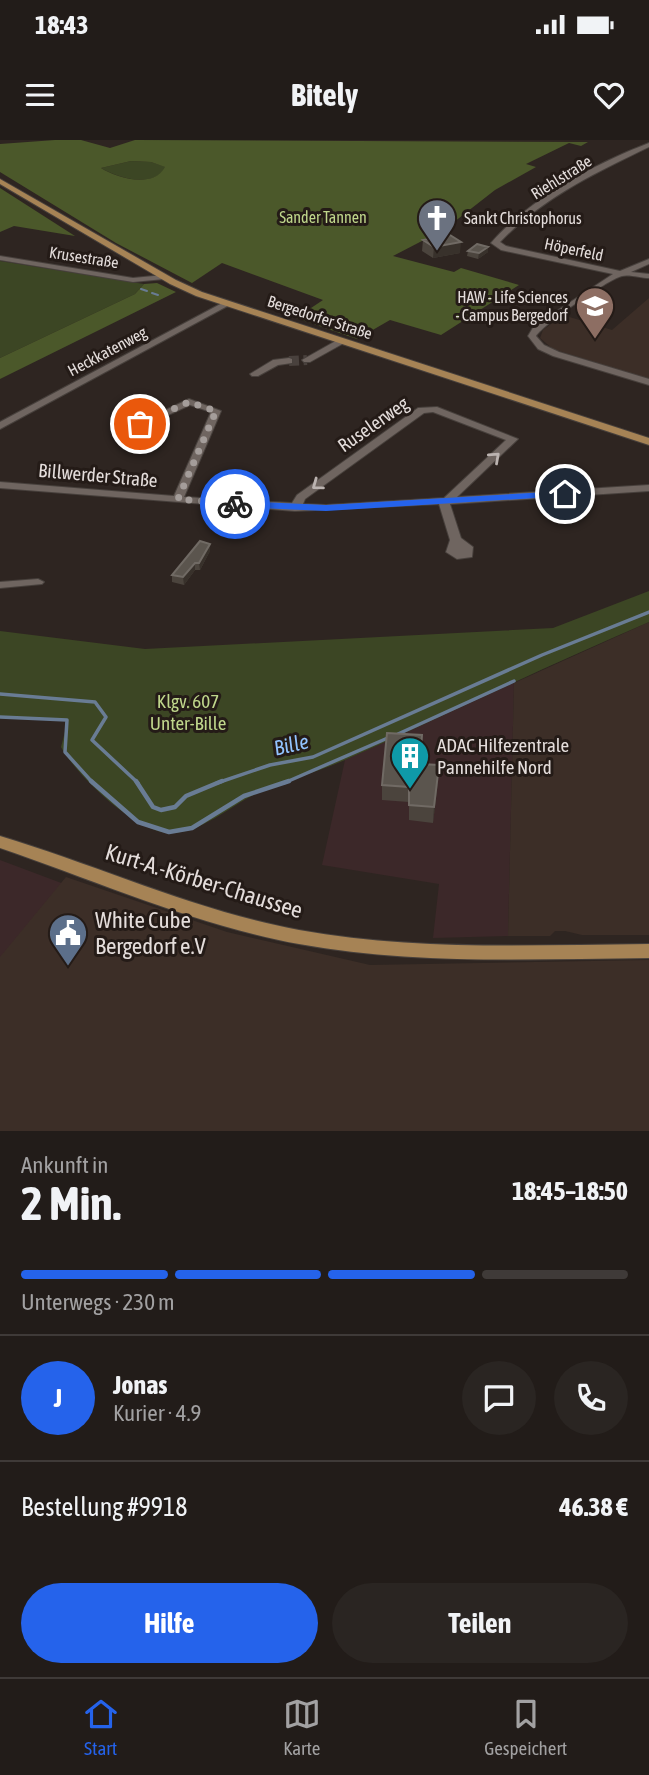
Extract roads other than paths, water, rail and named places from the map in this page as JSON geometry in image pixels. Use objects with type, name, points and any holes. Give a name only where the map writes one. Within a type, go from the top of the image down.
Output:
[{"type":"main road","name":"Bergedorfer Straße","points":[[0,181],[164,277],[229,303],[649,442]]},
{"type":"main road","name":"Kurt-A.-Körber-Chaussee","points":[[0,842],[228,920],[298,937],[423,952],[649,951]]},
{"type":"street","points":[[642,140],[649,143]]},
{"type":"street","name":"Riehlstraße","points":[[495,243],[520,219],[573,184],[649,143]]},
{"type":"street","name":"Höperfeld","points":[[495,243],[504,248],[618,273],[649,276]]},
{"type":"street","name":"Krusestraße","points":[[0,258],[133,280],[164,277]]},
{"type":"street","points":[[649,261],[618,273],[537,328],[532,336],[541,347],[556,354],[649,382]]},
{"type":"street","name":"Heckkatenweg","points":[[0,426],[229,303]]},
{"type":"street","points":[[307,360],[341,341]]},
{"type":"street","points":[[255,374],[276,362],[289,361]]},
{"type":"street","points":[[126,431],[189,402],[216,411],[178,499]]},
{"type":"street","name":"Ruselerweg","points":[[295,508],[301,497],[421,410],[428,409],[513,439],[444,503]]},
{"type":"street","name":"Billwerder Straße","points":[[0,485],[295,508],[444,503],[649,488]]},
{"type":"street","points":[[444,503],[456,540]]},
{"type":"street","points":[[0,585],[38,582]]},
{"type":"waterway","points":[[141,289],[147,291]]},
{"type":"waterway","points":[[152,293],[158,295]]},
{"type":"waterway","name":"Bille","points":[[218,783],[270,765],[313,757],[542,655],[649,612]]},
{"type":"waterway","points":[[398,734],[514,681]]},
{"type":"waterway","name":"Bille","points":[[0,694],[95,702],[106,717],[92,740],[136,781]]},
{"type":"waterway","points":[[0,717],[67,720],[65,752],[92,782]]},
{"type":"waterway","points":[[287,782],[390,737]]},
{"type":"waterway","name":"Bille","points":[[136,781],[153,807],[161,810],[175,807],[186,796],[218,783]]},
{"type":"waterway","name":"Bille","points":[[218,783],[222,781]]},
{"type":"waterway","points":[[92,782],[138,822],[169,832],[192,828],[244,796],[287,782]]},
{"type":"tunnel","points":[[289,361],[307,360]]},
{"type":"place","name":"Sankt Christophorus","points":[[437,252]]},
{"type":"place","name":"HAW - Life Sciences - Campus Bergedorf","points":[[595,340]]},
{"type":"place","name":"ADAC Hilfezentrale Pannehilfe Nord","points":[[410,790]]},
{"type":"place","name":"White Cube Bergedorf e.V","points":[[68,967]]},
{"type":"park label","name":"Sander Tannen","points":[[323,217]]},
{"type":"park label","name":"Klgv. 607 Unter-Bille","points":[[188,712]]}]
